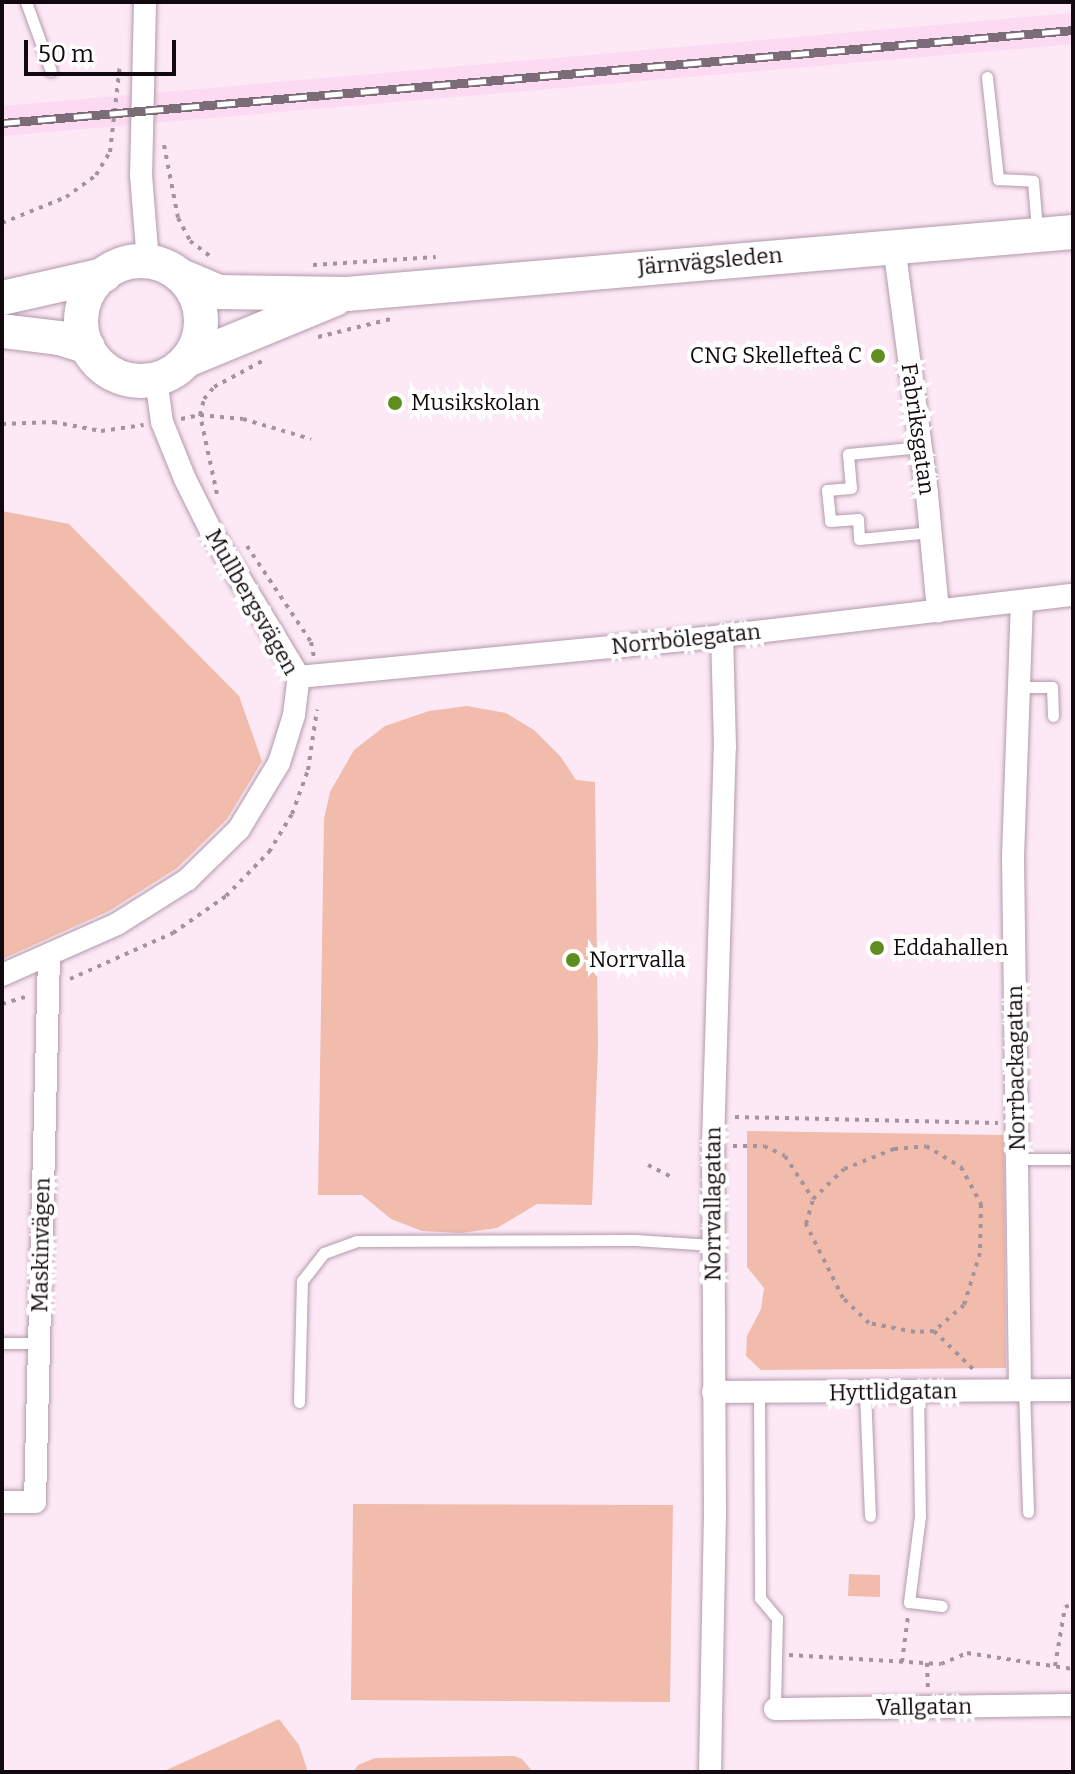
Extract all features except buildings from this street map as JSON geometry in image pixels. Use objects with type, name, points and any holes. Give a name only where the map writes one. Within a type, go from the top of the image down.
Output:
[{"type":"main road","name":"Järnvägsleden","points":[[181,276],[219,292],[347,294],[1073,232]]},
{"type":"main road","points":[[2,298],[104,275],[120,265],[148,262],[181,276],[198,301],[201,322],[198,342],[187,360],[156,379],[133,380],[111,373],[88,347],[82,325],[84,303],[104,275]]},
{"type":"main road","name":"Järnvägsleden","points":[[187,360],[347,294]]},
{"type":"main road","points":[[2,331],[33,333],[88,347]]},
{"type":"street","points":[[145,2],[141,195],[148,262]]},
{"type":"street","name":"Fabriksgatan","points":[[894,246],[921,447],[938,611]]},
{"type":"street","name":"Mullbergsvägen","points":[[2,975],[117,924],[187,880],[239,829],[279,763],[308,676],[211,531],[162,422],[156,379]]},
{"type":"street","name":"Norrbölegatan","points":[[308,676],[722,636],[1073,595]]},
{"type":"street","name":"Norrbackagatan","points":[[1022,601],[1013,857],[1022,1390]]},
{"type":"street","name":"Norrvallagatan","points":[[710,1772],[715,1518],[712,1245],[725,747],[722,636]]},
{"type":"street","name":"Maskinvägen","points":[[2,1502],[35,1502],[49,955]]},
{"type":"street","name":"Hyttlidgatan","points":[[713,1392],[1073,1390]]},
{"type":"street","name":"Vallgatan","points":[[775,1709],[1073,1705]]},
{"type":"lane","points":[[26,2],[51,71]]},
{"type":"lane","points":[[987,77],[998,179],[1033,181],[1038,235]]},
{"type":"lane","points":[[921,447],[848,454],[851,488],[827,490],[830,521],[858,519],[859,539],[931,532]]},
{"type":"lane","points":[[1020,687],[1052,687],[1053,716]]},
{"type":"lane","points":[[1017,1159],[1073,1159]]},
{"type":"lane","points":[[299,1402],[302,1281],[324,1253],[357,1241],[635,1240],[712,1245]]},
{"type":"lane","points":[[2,1343],[39,1343]]},
{"type":"lane","points":[[1022,1390],[1028,1512]]},
{"type":"lane","points":[[918,1391],[920,1516],[909,1602],[942,1606]]},
{"type":"lane","points":[[759,1392],[760,1598],[777,1618],[775,1709]]},
{"type":"lane","points":[[865,1392],[870,1516]]},
{"type":"path","points":[[2,223],[66,197],[96,175],[110,152],[118,112],[121,49]]},
{"type":"path","points":[[142,110],[164,146],[178,218],[190,241],[217,262]]},
{"type":"path","points":[[310,265],[449,256]]},
{"type":"path","points":[[315,338],[400,318]]},
{"type":"path","points":[[219,504],[200,415],[204,399],[214,387],[273,356]]},
{"type":"path","points":[[2,424],[53,422],[101,431],[200,415],[243,419],[311,439]]},
{"type":"path","points":[[244,542],[311,642],[308,676]]},
{"type":"path","points":[[733,1117],[1017,1124]]},
{"type":"path","points":[[733,1146],[764,1146],[785,1156],[813,1199]]},
{"type":"path","points":[[934,1331],[964,1305],[980,1253],[981,1204],[961,1167],[926,1146],[894,1149],[844,1169],[813,1199],[806,1224],[843,1298],[869,1323],[934,1331],[995,1391]]},
{"type":"path","points":[[648,1165],[672,1177]]},
{"type":"path","points":[[902,1662],[909,1602]]},
{"type":"path","points":[[1055,1666],[1065,1607],[1073,1604]]},
{"type":"path","points":[[778,1654],[941,1664],[967,1653],[1073,1669]]},
{"type":"shaded area","points":[[1073,13],[1073,44],[2,136],[2,106]]},
{"type":"shaded area","points":[[2,511],[69,524],[239,696],[262,761],[227,819],[177,868],[109,911],[2,959]]},
{"type":"shaded area","points":[[467,706],[506,713],[534,730],[561,757],[576,780],[595,782],[598,1048],[592,1205],[537,1204],[497,1228],[461,1233],[422,1231],[391,1219],[362,1195],[318,1195],[324,819],[330,792],[354,750],[385,726],[429,711]]},
{"type":"shaded area","points":[[747,1131],[1004,1135],[1006,1368],[761,1370],[746,1356],[747,1336],[761,1309],[764,1288],[747,1267]]},
{"type":"shaded area","points":[[353,1504],[673,1505],[670,1702],[351,1700]]},
{"type":"shaded area","points":[[849,1574],[880,1575],[880,1597],[848,1596]]},
{"type":"shaded area","points":[[279,1719],[299,1745],[308,1772],[162,1772]]},
{"type":"shaded area","points":[[514,1756],[522,1759],[533,1772],[353,1772],[358,1765],[375,1758]]},
{"type":"railway","points":[[2,123],[1073,30]]},
{"type":"place","name":"CNG Skellefteå C","points":[[878,356]]},
{"type":"place","name":"Musikskolan","points":[[395,403]]},
{"type":"place","name":"Eddahallen","points":[[877,948]]},
{"type":"place","name":"Norrvalla","points":[[573,960]]}]
